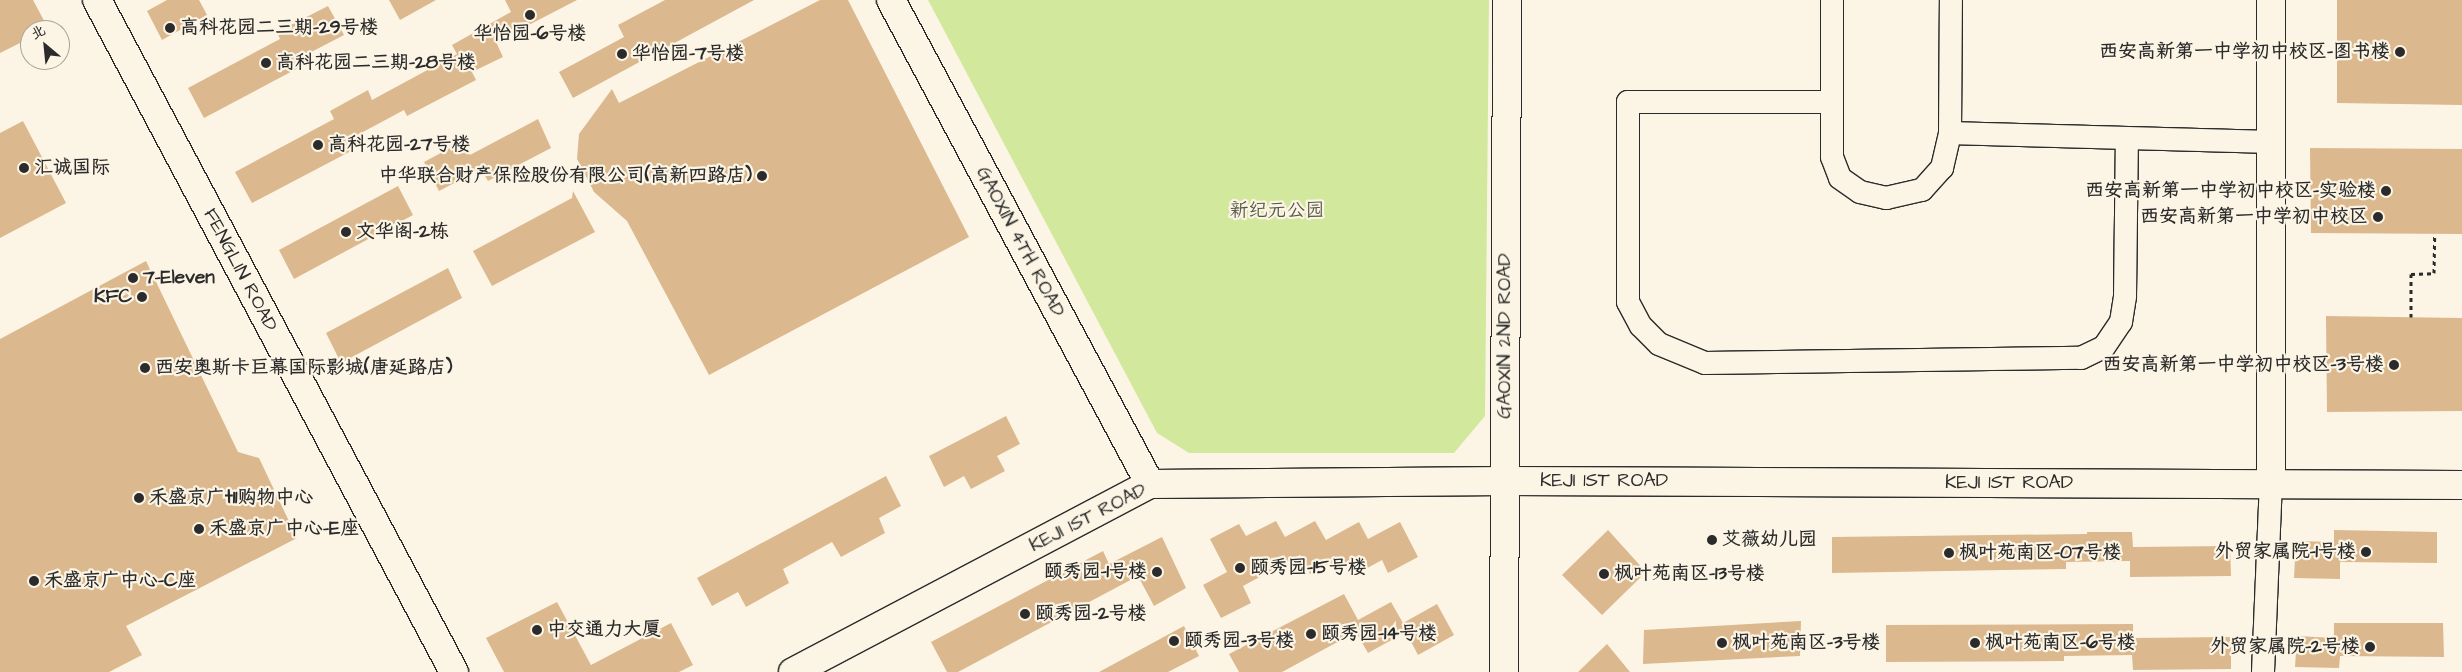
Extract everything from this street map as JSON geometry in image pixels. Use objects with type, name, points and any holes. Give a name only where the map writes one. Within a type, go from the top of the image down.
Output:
[{"type":"street","name":"FENGLIN ROAD","points":[[97,0],[454,672]]},
{"type":"street","name":"GAOXIN 4TH ROAD","points":[[891,0],[1150,484]]},
{"type":"street","name":"GAOXIN 2ND ROAD","points":[[1507,0],[1514,481],[1522,672]]},
{"type":"street","name":"GAOXIN 2ND ROAD","points":[[1504,672],[1514,481],[1525,0]]},
{"type":"street","points":[[1832,0],[1832,157],[1840,178],[1860,192],[1886,198],[1922,190],[1942,168],[1950,133],[1952,0]]},
{"type":"street","points":[[2262,672],[2271,484],[2271,0]]},
{"type":"street","points":[[1831,102],[1628,102],[1628,302],[1641,326],[1659,344],[1705,363],[2080,358],[2104,346],[2121,322],[2125,296],[2127,139]]},
{"type":"street","points":[[1950,133],[2270,142]]},
{"type":"street","name":"KEJI 1ST ROAD","points":[[793,672],[1150,484],[1514,481],[2462,485]]},
{"type":"path","points":[[2411,317],[2411,274],[2434,273],[2435,234]]},
{"type":"green space","name":"新纪元公园","points":[[928,0],[1489,0],[1485,416],[1454,453],[1189,453],[1157,433]]},
{"type":"building","points":[[0,0],[33,0],[44,20],[20,20],[20,43],[0,53]]},
{"type":"building","name":"高科花园二三期-29号楼","points":[[167,0],[199,0],[207,15],[162,40],[147,11]]},
{"type":"building","points":[[389,0],[436,0],[400,20]]},
{"type":"building","points":[[505,0],[577,0],[496,42],[503,57],[472,72],[476,80],[407,116],[404,110],[348,140],[353,150],[252,203],[235,172],[334,119],[330,111],[368,90],[372,100],[457,54],[452,45],[511,12]]},
{"type":"building","name":"华怡园-7号楼","points":[[665,0],[754,0],[573,98],[559,72],[624,37],[618,25]]},
{"type":"building","name":"中华联合财产保险股份有限公司(高新四路店)","points":[[820,0],[848,0],[969,237],[709,375],[627,221],[594,192],[577,159],[579,134],[612,89],[619,103]]},
{"type":"building","name":"西安高新第一中学初中校区-图书楼","points":[[2337,0],[2462,0],[2462,105],[2337,103]]},
{"type":"building","name":"高科花园二三期-28号楼","points":[[328,6],[344,35],[296,60],[300,67],[204,118],[188,88],[280,39],[277,32]]},
{"type":"building","points":[[538,119],[551,148],[488,181],[481,169],[439,191],[424,162],[463,141],[470,155]]},
{"type":"building","name":"汇诚国际","points":[[23,121],[66,203],[0,238],[0,133]]},
{"type":"building","name":"西安高新第一中学初中校区-实验楼","points":[[2310,148],[2462,149],[2462,234],[2311,233]]},
{"type":"building","name":"文华阁-2栋","points":[[398,186],[413,215],[294,279],[279,250]]},
{"type":"building","points":[[573,191],[595,232],[492,286],[473,251],[572,198]]},
{"type":"building","name":"禾盛京广t11购物中心","points":[[146,261],[238,452],[259,458],[297,538],[126,626],[142,655],[109,672],[0,672],[0,339]]},
{"type":"building","points":[[448,268],[462,298],[341,363],[326,333]]},
{"type":"building","name":"西安高新第一中学初中校区-3号楼","points":[[2326,316],[2462,318],[2462,411],[2327,412]]},
{"type":"building","points":[[1006,416],[1020,444],[997,456],[1005,471],[971,489],[964,476],[944,487],[929,456]]},
{"type":"building","points":[[886,476],[901,506],[879,518],[885,533],[841,557],[832,542],[783,569],[789,583],[746,607],[738,592],[712,606],[697,578]]},
{"type":"building","name":"颐秀园-15号楼","points":[[1276,521],[1285,537],[1315,521],[1326,540],[1359,522],[1368,539],[1400,522],[1418,557],[1388,573],[1382,560],[1351,577],[1341,558],[1310,574],[1300,555],[1243,586],[1251,603],[1221,618],[1203,585],[1227,572],[1210,539],[1239,524],[1246,536]]},
{"type":"building","name":"枫叶苑南区-13号楼","points":[[1608,530],[1646,572],[1602,615],[1562,575]]},
{"type":"building","name":"外贸家属院-1号楼","points":[[2334,530],[2437,532],[2437,563],[2340,562],[2340,579],[2294,578],[2296,541],[2334,542]]},
{"type":"building","name":"枫叶苑南区-07号楼","points":[[2087,532],[2132,532],[2133,547],[2230,546],[2231,576],[2130,577],[2130,561],[2066,562],[2066,569],[1832,573],[1832,537],[2087,534]]},
{"type":"building","name":"颐秀园-2号楼","points":[[1162,537],[1186,588],[1154,606],[1138,576],[958,672],[947,672],[931,642],[1103,551],[1109,564]]},
{"type":"building","name":"颐秀园-14号楼","points":[[1344,594],[1358,620],[1391,602],[1403,623],[1437,604],[1454,635],[1418,655],[1406,632],[1368,653],[1356,632],[1282,672],[1239,672],[1229,654]]},
{"type":"building","name":"中交通力大厦","points":[[557,602],[591,665],[671,623],[693,665],[679,672],[504,672],[486,638]]},
{"type":"building","name":"枫叶苑南区-3号楼","points":[[1801,621],[1800,656],[1643,664],[1644,630]]},
{"type":"building","name":"外贸家属院-2号楼","points":[[2334,623],[2443,623],[2444,657],[2340,656],[2339,668],[2295,667],[2297,636],[2334,638]]},
{"type":"building","points":[[2133,624],[2133,638],[2231,637],[2231,669],[2133,670],[2132,655],[2064,656],[2064,661],[1886,662],[1886,625]]},
{"type":"building","name":"颐秀园-3号楼","points":[[1184,626],[1199,656],[1168,672],[1099,672]]},
{"type":"building","points":[[1607,644],[1630,672],[1578,672]]},
{"type":"place","name":"华怡园-6号楼","points":[[530,15]]},
{"type":"place","name":"高科花园二三期-29号楼","points":[[170,28]]},
{"type":"place","name":"西安高新第一中学初中校区-图书楼","points":[[2400,52]]},
{"type":"place","name":"华怡园-7号楼","points":[[622,54]]},
{"type":"place","name":"高科花园二三期-28号楼","points":[[266,63]]},
{"type":"place","name":"高科花园-27号楼","points":[[318,145]]},
{"type":"place","name":"汇诚国际","points":[[24,168]]},
{"type":"place","name":"中华联合财产保险股份有限公司(高新四路店)","points":[[762,176]]},
{"type":"place","name":"西安高新第一中学初中校区-实验楼","points":[[2386,191]]},
{"type":"place","name":"西安高新第一中学初中校区","points":[[2378,217]]},
{"type":"place","name":"文华阁-2栋","points":[[346,232]]},
{"type":"place","name":"7-Eleven","points":[[133,278]]},
{"type":"place","name":"KFC","points":[[142,297]]},
{"type":"place","name":"西安高新第一中学初中校区-3号楼","points":[[2394,365]]},
{"type":"place","name":"西安奥斯卡巨幕国际影城(唐延路店)","points":[[145,368]]},
{"type":"place","name":"禾盛京广t11购物中心","points":[[139,498]]},
{"type":"place","name":"禾盛京广中心-E座","points":[[199,529]]},
{"type":"place","name":"艾薇幼儿园","points":[[1712,540]]},
{"type":"place","name":"外贸家属院-1号楼","points":[[2366,552]]},
{"type":"place","name":"枫叶苑南区-07号楼","points":[[1949,553]]},
{"type":"place","name":"颐秀园-15号楼","points":[[1240,568]]},
{"type":"place","name":"颐秀园-1号楼","points":[[1157,572]]},
{"type":"place","name":"枫叶苑南区-13号楼","points":[[1604,574]]},
{"type":"place","name":"禾盛京广中心-C座","points":[[34,581]]},
{"type":"place","name":"颐秀园-2号楼","points":[[1025,614]]},
{"type":"place","name":"中交通力大厦","points":[[537,630]]},
{"type":"place","name":"颐秀园-14号楼","points":[[1311,634]]},
{"type":"place","name":"颐秀园-3号楼","points":[[1174,641]]},
{"type":"place","name":"枫叶苑南区-3号楼","points":[[1722,643]]},
{"type":"place","name":"枫叶苑南区-6号楼","points":[[1975,643]]},
{"type":"place","name":"外贸家属院-2号楼","points":[[2370,647]]}]
